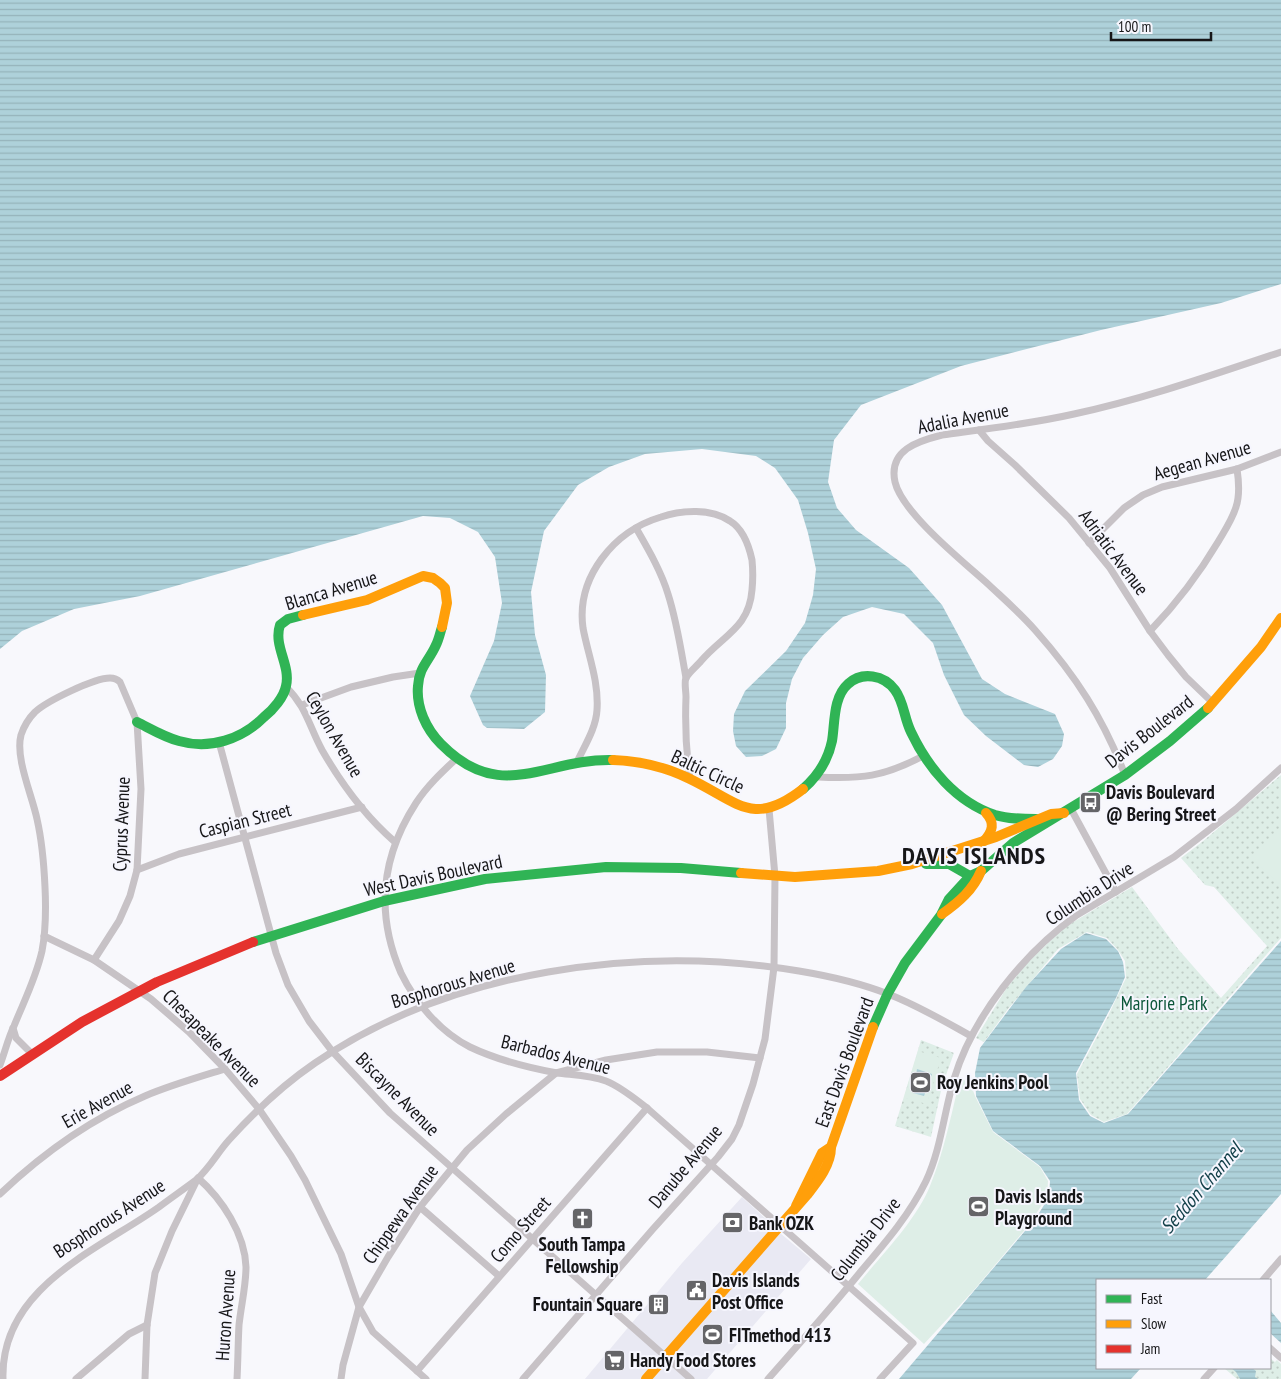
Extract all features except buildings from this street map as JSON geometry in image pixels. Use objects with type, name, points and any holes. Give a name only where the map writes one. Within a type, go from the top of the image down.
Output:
[{"type":"street","name":"Adalia Avenue","points":[[1125,775],[1104,724],[1076,679],[1036,630],[933,534],[907,505],[897,490],[894,472],[900,455],[914,443],[926,439],[1049,419],[1111,406],[1281,352]]},
{"type":"street","name":"Adriatic Avenue","points":[[978,430],[1062,511],[1110,568],[1150,631],[1186,677],[1213,703]]},
{"type":"street","name":"Aegean Avenue","points":[[1089,543],[1124,508],[1143,495],[1162,487],[1237,469],[1281,452]]},
{"type":"street","points":[[1150,631],[1177,601],[1231,520],[1239,492],[1237,469]]},
{"type":"street","points":[[577,762],[592,731],[597,711],[595,677],[583,627],[583,608],[587,586],[593,571],[612,546],[636,528],[651,520],[674,513],[700,512],[715,514],[731,521],[738,528],[750,550],[753,575],[752,598],[747,614],[686,678]]},
{"type":"street","points":[[636,528],[652,556],[668,593],[679,639],[686,678],[685,728],[690,779]]},
{"type":"street","name":"Blanca Avenue","points":[[286,687],[278,634],[278,629],[282,622],[294,617],[368,600],[423,576],[439,582],[445,591],[448,602],[436,646],[424,663],[420,673]]},
{"type":"street","name":"Davis Boulevard","points":[[1014,843],[1125,775],[1170,741],[1213,703],[1261,647],[1281,618]]},
{"type":"street","points":[[302,705],[351,687],[420,673]]},
{"type":"street","name":"Baltic Circle","points":[[420,673],[418,694],[420,712],[433,736],[457,758],[486,773],[506,776],[537,774],[577,762],[609,760],[638,762],[657,766],[690,779],[729,803],[745,807],[769,809]]},
{"type":"street","points":[[769,809],[791,798],[818,776],[833,739],[838,697],[845,686],[864,677],[878,677],[894,689],[910,730],[923,756],[936,773],[956,794],[991,818],[994,827],[991,834],[984,841]]},
{"type":"street","name":"Cyprus Avenue","points":[[44,936],[46,903],[42,853],[37,820],[22,765],[20,752],[21,735],[28,720],[50,701],[80,687],[112,678],[120,682],[137,722],[141,790],[137,870],[132,890],[119,921],[94,960]]},
{"type":"street","points":[[137,722],[167,738],[183,743],[219,742],[240,735],[256,726],[271,712],[286,687]]},
{"type":"street","name":"Ceylon Avenue","points":[[286,687],[302,705],[308,723],[338,775],[362,807],[395,842]]},
{"type":"street","name":"Biscayne Avenue","points":[[219,742],[271,936],[282,970],[294,998],[309,1021],[332,1052],[390,1113],[691,1379]]},
{"type":"street","points":[[818,776],[847,778],[874,775],[896,769],[923,756]]},
{"type":"street","name":"Barbados Avenue","points":[[457,758],[440,774],[416,803],[395,842],[388,871],[384,901],[389,939],[396,961],[406,982],[422,1007],[447,1031],[468,1046],[556,1073],[591,1077],[605,1081],[618,1087],[647,1108],[850,1285],[913,1343],[880,1379]]},
{"type":"street","name":"Columbia Drive","points":[[768,1379],[850,1285],[908,1213],[926,1180],[934,1158],[954,1077],[971,1036],[1003,987],[1025,960],[1064,924],[1174,857],[1236,808],[1281,768]]},
{"type":"street","name":"Caspian Street","points":[[137,870],[179,854],[362,807]]},
{"type":"street","name":"Danube Avenue","points":[[524,1379],[652,1229],[711,1164],[732,1139],[739,1125],[760,1058],[768,1019],[774,967],[775,876],[769,809]]},
{"type":"street","points":[[1067,811],[1116,892]]},
{"type":"street","name":"West Davis Boulevard","points":[[0,1076],[100,1012],[139,991],[215,956],[271,936],[384,901],[485,879],[577,868],[681,868],[775,876],[831,875],[878,871],[912,864],[1007,833],[1036,819],[1067,811]]},
{"type":"street","points":[[986,813],[1012,820],[1036,819]]},
{"type":"street","name":"East Davis Boulevard","points":[[646,1379],[796,1206],[798,1198],[822,1154],[830,1146],[846,1109],[870,1031],[905,963],[940,915],[949,899],[970,876],[981,871],[1014,843]]},
{"type":"street","name":"West Davis Boulevard","points":[[912,864],[949,864],[970,876]]},
{"type":"street","name":"East Davis Boulevard","points":[[940,915],[955,905],[978,882],[981,871]]},
{"type":"street","points":[[0,1065],[13,1028],[32,986],[44,936]]},
{"type":"street","name":"Chesapeake Avenue","points":[[44,936],[94,960],[139,991],[189,1032],[226,1069],[259,1108],[291,1156],[318,1204],[341,1254],[359,1307],[373,1332],[426,1379]]},
{"type":"street","name":"Bosphorous Avenue","points":[[2,1379],[0,1352],[5,1334],[23,1304],[42,1283],[74,1258],[157,1209],[198,1178],[227,1142],[259,1108],[294,1078],[332,1052],[379,1025],[422,1007],[475,989],[561,970],[621,963],[706,962],[774,967],[827,976],[888,994],[934,1015],[971,1036]]},
{"type":"street","points":[[13,1028],[16,1038],[32,1054]]},
{"type":"street","name":"Chippewa Avenue","points":[[341,1379],[359,1307],[388,1257],[420,1208],[451,1168],[478,1140],[556,1073],[606,1060],[657,1052],[707,1052],[760,1058]]},
{"type":"street","name":"Erie Avenue","points":[[0,1194],[46,1155],[94,1120],[146,1095],[226,1069]]},
{"type":"street","name":"Como Street","points":[[417,1370],[647,1108]]},
{"type":"street","points":[[145,1379],[147,1325],[155,1273],[198,1178]]},
{"type":"street","name":"Huron Avenue","points":[[198,1178],[217,1196],[225,1207],[234,1226],[246,1267],[239,1326],[237,1379]]},
{"type":"street","points":[[420,1208],[499,1276]]},
{"type":"street","points":[[1264,1279],[1280,1262]]},
{"type":"street","points":[[76,1379],[129,1334],[147,1325]]},
{"type":"street","points":[[1271,1349],[1281,1358]]},
{"type":"street","points":[[1204,1379],[1213,1369]]},
{"type":"shaded area","points":[[742,1197],[811,1259],[707,1379],[585,1379],[682,1263]]},
{"type":"green space","name":"Marjorie Park","points":[[1281,775],[1281,938],[1127,1114],[1104,1122],[1091,1115],[1080,1099],[1077,1074],[1126,978],[1125,961],[1107,938],[1087,932],[1058,949],[1008,1009],[984,1042],[976,1038],[1006,989],[1027,963],[1065,927],[1132,887],[1178,949],[1221,998],[1267,946],[1214,887],[1205,885],[1181,858]]},
{"type":"green space","points":[[1277,834],[1281,834],[1281,885],[1254,861],[1255,857]]},
{"type":"green space","points":[[921,1040],[954,1053],[942,1086],[931,1137],[895,1126]]},
{"type":"green space","name":"Roy Jenkins Pool","points":[[918,1051],[941,1058],[927,1104],[904,1098]]},
{"type":"green space","name":"Davis Islands Playground","points":[[960,1079],[970,1082],[993,1132],[1040,1167],[1048,1181],[1047,1197],[1028,1226],[974,1290],[924,1344],[858,1284],[898,1237],[924,1199],[939,1160]]},
{"type":"green space","points":[[1271,1359],[1275,1362],[1277,1360],[1281,1364],[1281,1379],[1237,1379],[1225,1369],[1271,1369]]},
{"type":"water","points":[[0,0],[1281,0],[1281,284],[1221,303],[1101,330],[961,366],[861,405],[834,440],[828,482],[837,508],[856,530],[909,568],[942,605],[982,679],[1005,694],[1055,714],[1064,734],[1062,746],[1053,759],[1038,767],[1024,765],[986,736],[964,715],[944,675],[933,643],[904,614],[872,607],[843,617],[823,635],[803,658],[792,679],[786,703],[786,728],[776,749],[762,756],[746,757],[736,746],[733,731],[734,714],[745,691],[786,651],[805,623],[813,595],[816,569],[798,500],[775,468],[756,456],[702,449],[645,454],[609,467],[578,485],[544,531],[531,592],[535,635],[546,675],[545,712],[524,729],[487,728],[483,725],[470,696],[494,641],[502,603],[495,557],[478,532],[450,518],[423,516],[140,596],[74,609],[22,631],[0,649]]},
{"type":"water","name":"Seddon Channel","points":[[1086,933],[1106,939],[1118,951],[1123,962],[1125,977],[1116,998],[1076,1073],[1079,1100],[1090,1116],[1104,1123],[1128,1114],[1281,941],[1281,1194],[1206,1279],[1096,1279],[1096,1369],[1140,1369],[1131,1379],[899,1379],[1036,1218],[1049,1197],[1050,1181],[1040,1166],[993,1131],[976,1096],[975,1073],[980,1048],[1026,987],[1061,949]]},
{"type":"water","points":[[917,1069],[932,1074],[924,1096],[913,1093]]},
{"type":"water","points":[[1271,1311],[1281,1323],[1281,1343],[1271,1334]]},
{"type":"water","points":[[1232,1369],[1253,1369],[1256,1371],[1255,1377],[1258,1379],[1240,1379]]},
{"type":"traffic: fast","points":[[137,722],[179,741],[202,744],[225,741],[246,731],[271,711],[283,694],[287,678],[278,633],[280,625],[288,619],[303,615]]},
{"type":"traffic: fast","points":[[442,627],[436,645],[420,674],[418,686],[420,710],[431,732],[441,744],[463,762],[484,772],[504,775],[524,774],[589,761],[613,760]]},
{"type":"traffic: fast","points":[[803,789],[818,773],[828,755],[832,741],[837,703],[843,689],[860,677],[873,676],[885,681],[895,690],[918,745],[935,771],[956,793],[968,802],[995,815],[1020,819],[1036,819]]},
{"type":"traffic: fast","points":[[873,1027],[888,993],[905,963],[941,915],[949,899],[970,876],[981,871],[1013,843],[1125,775],[1170,741],[1208,708]]},
{"type":"traffic: fast","points":[[926,864],[949,864],[970,876]]},
{"type":"traffic: fast","points":[[253,942],[384,901],[485,879],[606,867],[681,868],[741,873]]},
{"type":"traffic: slow","points":[[303,615],[367,600],[423,576],[433,578],[445,588],[447,603],[442,627]]},
{"type":"traffic: slow","points":[[1208,708],[1261,647],[1281,618]]},
{"type":"traffic: slow","points":[[613,760],[643,763],[672,771],[734,803],[758,809],[771,807],[786,801],[803,789]]},
{"type":"traffic: slow","points":[[984,841],[992,827],[991,820],[986,813]]},
{"type":"traffic: slow","points":[[741,873],[795,877],[878,871],[912,864],[996,837],[1051,814],[1064,813]]},
{"type":"traffic: slow","points":[[942,914],[965,895],[981,871]]},
{"type":"traffic: slow","points":[[796,1206],[822,1153],[831,1147],[873,1027]]},
{"type":"traffic: slow","points":[[646,1379],[807,1195],[826,1166],[831,1147]]},
{"type":"traffic: jam","points":[[0,1076],[82,1022],[157,982],[253,942]]},
{"type":"place","name":"Davis Boulevard @ Bering Street","points":[[1090,803]]},
{"type":"place","name":"Roy Jenkins Pool","points":[[921,1082]]},
{"type":"place","name":"Davis Islands Playground","points":[[979,1207]]},
{"type":"place","name":"South Tampa Fellowship","points":[[582,1218]]},
{"type":"place","name":"Bank OZK","points":[[733,1223]]},
{"type":"place","name":"Davis Islands Post Office","points":[[696,1291]]},
{"type":"place","name":"Fountain Square","points":[[659,1304]]},
{"type":"place","name":"FITmethod 413","points":[[713,1335]]},
{"type":"place","name":"Handy Food Stores","points":[[614,1360]]},
{"type":"district","name":"DAVIS ISLANDS","points":[[974,855]]}]
